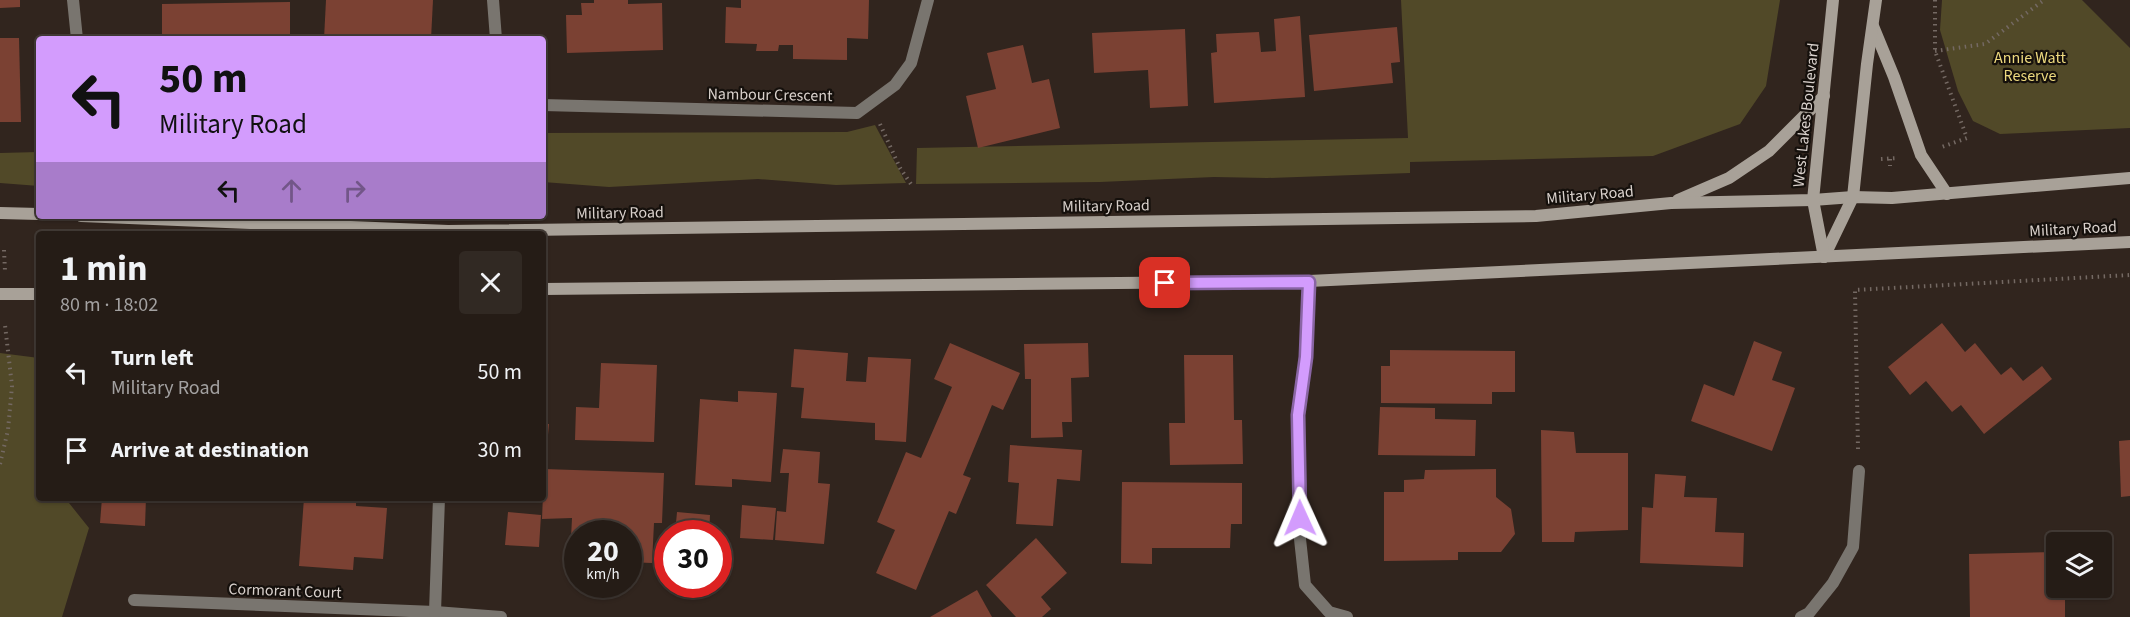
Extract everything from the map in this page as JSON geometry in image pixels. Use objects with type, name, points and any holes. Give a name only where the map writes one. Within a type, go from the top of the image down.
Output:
[{"type":"main road","name":"West Lakes Boulevard","points":[[1824,257],[1814,200],[1833,0]]},
{"type":"main road","points":[[1824,257],[1853,197],[1876,0]]},
{"type":"main road","points":[[1872,25],[1894,76],[1921,155],[1947,194]]},
{"type":"main road","points":[[1671,203],[1729,178],[1769,151],[1824,96]]},
{"type":"main road","name":"Military Road","points":[[546,231],[1536,216],[1671,203],[1853,197],[1892,198],[2130,178]]},
{"type":"main road","points":[[0,213],[36,214]]},
{"type":"main road","name":"Military Road","points":[[146,219],[405,231]]},
{"type":"main road","name":"Military Road","points":[[546,289],[1309,282],[2130,242]]},
{"type":"main road","points":[[0,294],[36,294]]},
{"type":"street","points":[[72,0],[77,36]]},
{"type":"street","points":[[493,0],[496,36]]},
{"type":"street","name":"Nambour Crescent","points":[[546,105],[857,113],[895,85],[911,63],[928,0]]},
{"type":"street","points":[[1309,282],[1306,357],[1298,415],[1300,539],[1305,585],[1329,612],[1347,617]]},
{"type":"street","points":[[1801,617],[1809,613],[1833,583],[1853,547],[1858,471]]},
{"type":"street","points":[[435,612],[439,501]]},
{"type":"street","name":"Cormorant Court","points":[[134,600],[435,612],[501,617]]},
{"type":"path","points":[[1935,0],[1935,51],[1967,138],[1938,148]]},
{"type":"path","points":[[1935,51],[1985,44],[2044,0]]},
{"type":"path","points":[[876,101],[880,124],[900,168],[913,187]]},
{"type":"path","points":[[1876,160],[1898,158]]},
{"type":"path","points":[[1890,159],[1890,166]]},
{"type":"path","points":[[4,250],[5,273]]},
{"type":"path","points":[[1858,471],[1855,290],[2130,275]]},
{"type":"path","points":[[0,464],[8,430],[12,386],[5,325]]},
{"type":"green space","points":[[1401,0],[1780,0],[1766,86],[1740,124],[1653,156],[1410,162],[1410,173],[1100,182],[916,184],[917,148],[1408,138]]},
{"type":"green space","name":"Annie Watt Reserve","points":[[1942,0],[2082,0],[2130,48],[2130,128],[2000,134],[1973,121],[1958,91],[1940,30]]},
{"type":"green space","points":[[875,125],[906,183],[836,185],[758,179],[609,187],[546,182],[546,133],[847,132]]},
{"type":"green space","points":[[36,152],[36,186],[0,183],[0,153]]},
{"type":"green space","points":[[0,353],[36,358],[36,501],[67,501],[89,528],[62,617],[0,617]]},
{"type":"building","points":[[0,0],[20,0],[20,7],[0,8]]},
{"type":"building","points":[[326,0],[433,0],[431,36],[324,36]]},
{"type":"building","points":[[594,0],[628,0],[628,4],[662,3],[663,50],[567,53],[566,15],[582,15],[581,3],[594,3]]},
{"type":"building","points":[[741,0],[869,0],[868,39],[847,38],[847,60],[793,59],[793,45],[779,45],[778,51],[756,51],[757,44],[725,43],[726,7],[741,8]]},
{"type":"building","points":[[290,2],[290,36],[162,36],[162,4]]},
{"type":"building","points":[[1300,16],[1305,97],[1214,103],[1211,53],[1217,52],[1216,34],[1259,32],[1261,52],[1276,51],[1274,19]]},
{"type":"building","points":[[1397,27],[1400,62],[1391,63],[1393,83],[1314,91],[1309,35]]},
{"type":"building","points":[[1185,29],[1188,106],[1150,108],[1148,70],[1094,73],[1092,33]]},
{"type":"building","points":[[0,38],[19,38],[21,122],[0,122]]},
{"type":"building","points":[[1023,45],[1032,83],[1049,79],[1060,128],[978,148],[966,96],[996,89],[987,53]]},
{"type":"building","points":[[1942,323],[1965,352],[1975,343],[2001,375],[2011,367],[2023,381],[2042,366],[2052,379],[1984,434],[1961,405],[1952,412],[1926,381],[1910,395],[1888,367]]},
{"type":"building","points":[[1754,341],[1782,352],[1772,380],[1795,388],[1772,451],[1691,421],[1704,384],[1734,396]]},
{"type":"building","points":[[950,343],[1020,373],[1003,410],[992,405],[963,475],[971,478],[956,514],[949,511],[916,590],[876,573],[895,530],[877,522],[906,452],[921,458],[952,387],[934,379]]},
{"type":"building","points":[[1088,343],[1089,377],[1071,378],[1072,422],[1062,422],[1063,437],[1031,438],[1031,379],[1025,379],[1024,344]]},
{"type":"building","points":[[794,349],[848,353],[846,381],[866,382],[868,357],[911,359],[906,442],[875,440],[875,423],[801,418],[804,388],[791,387]]},
{"type":"building","points":[[1390,350],[1515,351],[1515,392],[1492,392],[1492,404],[1381,403],[1381,366],[1390,366]]},
{"type":"building","points":[[1184,355],[1233,355],[1234,420],[1242,420],[1243,464],[1170,465],[1169,423],[1185,423]]},
{"type":"building","points":[[601,363],[657,365],[654,442],[575,440],[576,407],[599,408]]},
{"type":"building","points":[[738,391],[777,393],[771,482],[732,479],[732,487],[695,485],[700,399],[738,402]]},
{"type":"building","points":[[1380,407],[1435,408],[1435,419],[1476,420],[1475,456],[1378,455]]},
{"type":"building","points":[[546,424],[549,424],[546,457]]},
{"type":"building","points":[[1541,430],[1574,432],[1576,453],[1628,453],[1628,530],[1575,532],[1574,542],[1542,542]]},
{"type":"building","points":[[2130,440],[2130,496],[2121,497],[2119,441]]},
{"type":"building","points":[[1010,445],[1082,450],[1080,481],[1057,479],[1053,526],[1016,524],[1019,483],[1008,482]]},
{"type":"building","points":[[783,449],[820,452],[818,483],[830,484],[824,544],[775,540],[777,511],[786,512],[789,473],[780,473]]},
{"type":"building","points":[[546,469],[664,473],[662,520],[654,520],[652,563],[642,563],[642,520],[572,520],[572,518],[542,519],[543,501],[546,501]]},
{"type":"building","points":[[1496,469],[1496,497],[1511,509],[1515,534],[1501,552],[1458,552],[1458,560],[1384,561],[1384,492],[1404,492],[1404,480],[1424,479],[1425,470]]},
{"type":"building","points":[[1655,474],[1686,476],[1684,497],[1717,498],[1715,532],[1744,533],[1743,567],[1640,563],[1642,507],[1653,508]]},
{"type":"building","points":[[1122,482],[1242,483],[1242,524],[1231,524],[1230,548],[1152,548],[1152,564],[1121,563]]},
{"type":"building","points":[[102,501],[146,501],[145,526],[100,523]]},
{"type":"building","points":[[304,501],[356,501],[356,506],[387,508],[383,559],[354,557],[353,570],[299,566]]},
{"type":"building","points":[[742,505],[776,508],[773,540],[740,538]]},
{"type":"building","points":[[508,512],[541,515],[539,547],[505,545]]},
{"type":"building","points":[[677,512],[710,515],[710,520],[676,520]]},
{"type":"building","points":[[1036,538],[1067,573],[1041,597],[1051,609],[1042,617],[1016,617],[986,585]]},
{"type":"building","points":[[2046,552],[2046,598],[2065,598],[2065,617],[1970,617],[1969,554]]},
{"type":"building","points":[[977,590],[992,617],[930,617]]},
{"type":"route","points":[[1165,283],[1309,282],[1306,357],[1298,415],[1300,518]]}]
